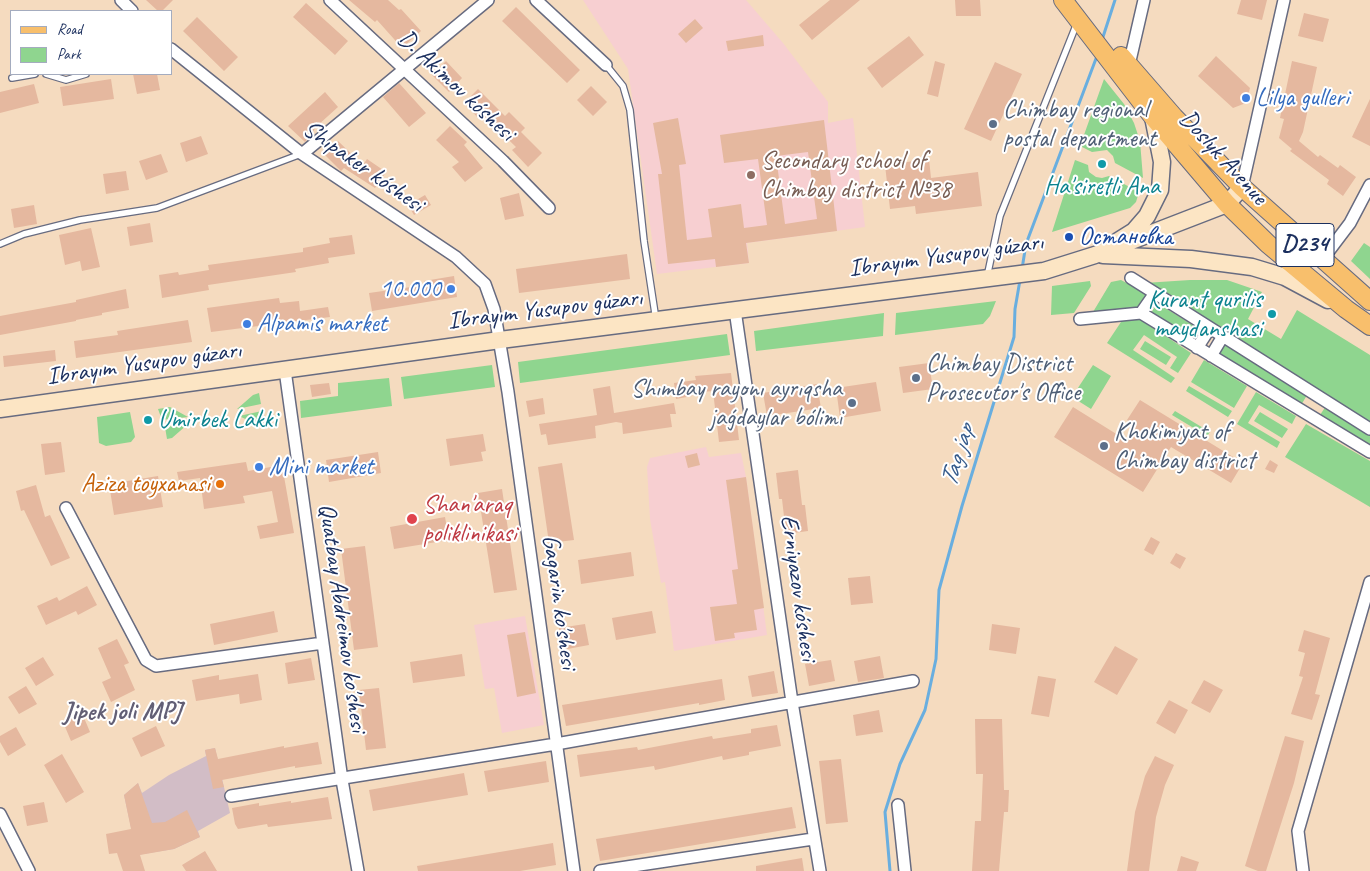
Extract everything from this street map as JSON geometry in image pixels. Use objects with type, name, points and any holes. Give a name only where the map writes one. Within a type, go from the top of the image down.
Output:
[{"type":"main road","name":"Doslyk Avenue","points":[[1063,0],[1078,20],[1093,30]]},
{"type":"main road","name":"Doslyk Avenue","points":[[1074,0],[1153,117],[1227,204],[1268,244],[1346,309],[1370,326]]},
{"type":"main road","name":"Doslyk Avenue","points":[[1111,53],[1128,65],[1174,117],[1242,187],[1370,301]]},
{"type":"main road","points":[[1095,255],[1134,231],[1153,205],[1163,176],[1153,117]]},
{"type":"main road","points":[[1095,255],[1227,204],[1242,187]]},
{"type":"main road","points":[[1095,255],[1191,259],[1252,267],[1284,277],[1346,309]]},
{"type":"main road","name":"Ibrayım Yusupov gúzarı","points":[[0,409],[500,340],[656,322],[734,310],[1044,271],[1095,255]]},
{"type":"street","points":[[121,0],[131,10]]},
{"type":"street","name":"D. Akimov kóshesi","points":[[330,0],[549,208]]},
{"type":"street","points":[[302,154],[488,0]]},
{"type":"street","points":[[536,0],[606,65]]},
{"type":"street","points":[[1128,65],[1144,0]]},
{"type":"street","points":[[1242,187],[1284,0]]},
{"type":"street","name":"Shıpaker kóshesi","points":[[172,50],[302,154],[456,257],[485,284],[494,309],[500,340]]},
{"type":"street","points":[[1322,260],[1350,222],[1370,185]]},
{"type":"street","points":[[1131,278],[1370,429]]},
{"type":"street","points":[[1141,314],[1155,293]]},
{"type":"street","name":"Erniyazov kóshesi","points":[[734,310],[813,839],[820,871]]},
{"type":"street","points":[[1080,320],[1141,314],[1370,452]]},
{"type":"street","points":[[1197,348],[1210,328]]},
{"type":"street","points":[[1211,356],[1223,336]]},
{"type":"street","name":"Gagarin ko'shesi","points":[[500,340],[574,871]]},
{"type":"street","name":"Quatbay Abdreimov ko'shesi","points":[[285,370],[342,780],[358,871]]},
{"type":"street","points":[[1302,411],[1313,393]]},
{"type":"street","points":[[1314,418],[1324,400]]},
{"type":"street","points":[[66,508],[146,660],[156,666],[323,643]]},
{"type":"street","points":[[1303,871],[1298,831],[1370,582]]},
{"type":"street","points":[[231,796],[342,780],[556,744],[913,681]]},
{"type":"street","points":[[898,805],[904,871]]},
{"type":"street","points":[[0,814],[29,871]]},
{"type":"street","points":[[600,871],[813,839]]},
{"type":"lane","points":[[987,277],[1000,216],[1078,20]]},
{"type":"lane","points":[[606,65],[623,86],[630,110],[644,241],[656,322]]},
{"type":"lane","points":[[12,78],[29,75]]},
{"type":"lane","points":[[49,75],[66,80],[83,75]]},
{"type":"lane","points":[[0,244],[24,234],[80,220],[157,208],[302,154]]},
{"type":"shaded area","name":"Secondary school of Chimbay district №38","points":[[583,0],[746,0],[783,43],[828,102],[828,123],[853,118],[865,227],[747,243],[749,263],[657,274],[628,69]]},
{"type":"shaded area","points":[[706,447],[709,457],[741,453],[746,477],[767,635],[674,651],[665,582],[661,583],[650,519],[647,467],[650,458]]},
{"type":"shaded area","points":[[525,616],[544,725],[502,733],[494,688],[485,689],[474,625]]},
{"type":"shaded area","points":[[215,748],[230,813],[198,831],[200,837],[174,849],[137,855],[124,795],[138,783],[142,793],[169,775],[206,756],[205,750]]},
{"type":"green space","points":[[1104,79],[1124,104],[1134,123],[1140,141],[1143,178],[1115,163],[1113,156],[1107,150],[1092,152],[1080,146]]},
{"type":"green space","points":[[1075,160],[1088,165],[1089,172],[1096,177],[1109,176],[1139,192],[1136,202],[1130,208],[1052,232]]},
{"type":"green space","points":[[1364,243],[1370,247],[1370,279],[1351,261]]},
{"type":"green space","points":[[1121,280],[1147,294],[1139,308],[1093,312],[1111,282]]},
{"type":"green space","points":[[1227,280],[1262,292],[1248,319],[1281,339],[1297,310],[1370,355],[1370,423],[1144,283]]},
{"type":"green space","points":[[1090,281],[1091,286],[1074,313],[1051,315],[1052,286]]},
{"type":"green space","points":[[996,301],[990,316],[983,324],[895,335],[896,313]]},
{"type":"green space","points":[[1157,303],[1204,332],[1197,343],[1151,313]]},
{"type":"green space","points":[[884,313],[883,336],[756,351],[754,331]]},
{"type":"green space","points":[[1123,319],[1140,319],[1191,353],[1178,373],[1170,368],[1177,357],[1144,335],[1133,350],[1175,378],[1171,383],[1107,343]]},
{"type":"green space","points":[[727,334],[730,355],[520,383],[518,362]]},
{"type":"green space","points":[[1145,341],[1171,357],[1166,365],[1140,349]]},
{"type":"green space","points":[[1222,343],[1307,395],[1300,407],[1215,354]]},
{"type":"green space","points":[[1204,360],[1247,386],[1234,408],[1191,382]]},
{"type":"green space","points":[[492,365],[495,387],[404,399],[401,377]]},
{"type":"green space","points":[[1093,365],[1111,376],[1091,409],[1072,397]]},
{"type":"green space","points":[[389,378],[392,406],[301,418],[300,401],[338,396],[338,383]]},
{"type":"green space","points":[[1189,386],[1232,411],[1228,417],[1186,391]]},
{"type":"green space","points":[[1256,392],[1296,416],[1292,424],[1259,405],[1248,423],[1280,442],[1277,448],[1237,424]]},
{"type":"green space","points":[[259,393],[261,404],[237,409],[253,395]]},
{"type":"green space","points":[[1326,406],[1370,434],[1370,450],[1318,418]]},
{"type":"green space","points":[[170,407],[188,417],[162,420],[158,409]]},
{"type":"green space","points":[[262,411],[264,425],[258,425],[239,416]]},
{"type":"green space","points":[[1175,411],[1210,432],[1207,436],[1172,415]]},
{"type":"green space","points":[[130,412],[135,437],[131,442],[106,446],[99,443],[97,417]]},
{"type":"green space","points":[[1260,412],[1288,429],[1282,438],[1254,421]]},
{"type":"green space","points":[[188,424],[172,438],[167,439],[165,427]]},
{"type":"green space","points":[[1306,424],[1370,461],[1370,507],[1285,457]]},
{"type":"building","points":[[146,0],[173,0],[163,10],[157,10]]},
{"type":"building","points":[[349,0],[388,0],[399,10],[401,9],[421,31],[402,48],[377,20],[375,22]]},
{"type":"building","points":[[830,0],[860,0],[812,40],[799,25]]},
{"type":"building","points":[[955,0],[980,0],[981,16],[956,16]]},
{"type":"building","points":[[1241,0],[1267,0],[1262,20],[1237,14]]},
{"type":"building","points":[[306,3],[348,41],[335,55],[293,17]]},
{"type":"building","points":[[516,7],[580,70],[567,83],[502,21]]},
{"type":"building","points":[[1304,13],[1329,19],[1323,42],[1298,36]]},
{"type":"building","points":[[197,17],[238,57],[224,71],[183,31]]},
{"type":"building","points":[[695,19],[703,28],[686,43],[678,34]]},
{"type":"building","points":[[763,35],[764,46],[728,51],[726,41]]},
{"type":"building","points":[[909,36],[924,55],[882,88],[867,68]]},
{"type":"building","points":[[1216,56],[1250,88],[1246,103],[1233,108],[1198,76]]},
{"type":"building","points":[[446,61],[462,78],[449,92],[432,75]]},
{"type":"building","points":[[935,61],[945,64],[938,97],[927,94]]},
{"type":"building","points":[[1292,61],[1317,67],[1303,132],[1299,141],[1318,157],[1320,155],[1338,168],[1340,165],[1356,177],[1343,196],[1327,184],[1329,180],[1290,151],[1292,149],[1279,138],[1284,119],[1280,118]]},
{"type":"building","points":[[995,62],[1022,74],[991,141],[964,129]]},
{"type":"building","points":[[133,75],[157,75],[160,90],[137,94]]},
{"type":"building","points":[[111,79],[114,99],[63,106],[60,87]]},
{"type":"building","points":[[399,83],[426,113],[409,127],[383,97]]},
{"type":"building","points":[[34,84],[39,103],[0,113],[0,92]]},
{"type":"building","points":[[591,86],[607,102],[593,116],[577,100]]},
{"type":"building","points":[[478,89],[505,116],[509,112],[525,128],[521,132],[542,153],[528,167],[512,150],[516,147],[484,116],[480,120],[464,103]]},
{"type":"building","points":[[325,92],[338,107],[317,126],[305,142],[288,126]]},
{"type":"building","points":[[1370,99],[1370,146],[1352,137]]},
{"type":"building","points":[[678,118],[686,164],[679,165],[687,240],[712,237],[708,209],[741,204],[744,228],[767,225],[758,159],[724,163],[720,135],[824,120],[837,231],[746,243],[749,263],[716,267],[715,259],[668,264],[658,174],[662,174],[653,123]],"holes":[[[808,152],[817,219],[785,224],[776,156]]]},
{"type":"building","points":[[450,126],[467,142],[464,145],[483,168],[465,182],[452,167],[459,162],[436,140]]},
{"type":"building","points":[[201,136],[208,154],[186,162],[180,143]]},
{"type":"building","points":[[338,141],[363,165],[367,159],[386,172],[375,188],[344,168],[341,171],[325,155]]},
{"type":"building","points":[[161,154],[168,172],[146,180],[139,161]]},
{"type":"building","points":[[929,159],[931,178],[978,172],[982,206],[916,214],[915,206],[890,209],[885,165]]},
{"type":"building","points":[[126,171],[129,190],[106,194],[103,174]]},
{"type":"building","points":[[519,193],[524,216],[505,220],[500,198]]},
{"type":"building","points":[[425,195],[431,205],[414,215],[408,205]]},
{"type":"building","points":[[34,205],[37,224],[14,228],[11,209]]},
{"type":"building","points":[[150,223],[153,242],[130,246],[127,227]]},
{"type":"building","points":[[91,228],[100,267],[82,271],[80,261],[65,265],[59,235]]},
{"type":"building","points":[[352,235],[355,254],[328,258],[329,263],[295,269],[296,272],[208,285],[209,290],[162,298],[159,275],[178,272],[179,275],[209,270],[208,265],[303,252],[303,248],[330,243],[329,238]]},
{"type":"building","points":[[627,254],[630,279],[519,293],[516,269]]},
{"type":"building","points":[[454,276],[457,297],[372,311],[369,293],[425,285],[424,281]]},
{"type":"building","points":[[126,289],[129,308],[102,313],[102,315],[76,321],[0,335],[0,316],[76,302],[76,300]]},
{"type":"building","points":[[279,298],[280,303],[299,301],[300,311],[328,307],[330,317],[211,332],[207,308]]},
{"type":"building","points":[[188,320],[192,342],[76,358],[74,341],[118,335],[117,331]]},
{"type":"building","points":[[55,350],[56,361],[4,367],[3,356]]},
{"type":"building","name":"Chimbay District Prosecutor's Office","points":[[929,363],[933,389],[903,393],[899,367]]},
{"type":"building","points":[[731,373],[739,440],[719,442],[713,391],[692,393],[692,396],[676,399],[674,383],[696,380],[695,376]]},
{"type":"building","points":[[876,382],[881,411],[840,418],[836,388]]},
{"type":"building","points":[[329,383],[331,394],[312,397],[310,385]]},
{"type":"building","points":[[817,384],[821,408],[767,416],[763,393]]},
{"type":"building","points":[[610,386],[614,413],[674,403],[676,414],[670,414],[672,427],[623,434],[622,423],[616,422],[595,426],[596,438],[548,445],[546,434],[541,435],[539,424],[597,415],[593,389]]},
{"type":"building","points":[[543,398],[545,414],[529,417],[526,401]]},
{"type":"building","name":"Khokimiyat of Chimbay district","points":[[1140,400],[1243,463],[1231,483],[1171,447],[1143,492],[1054,437],[1073,407],[1126,440],[1135,425],[1127,420]]},
{"type":"building","points":[[483,434],[486,451],[481,452],[483,461],[450,466],[446,439]]},
{"type":"building","points":[[61,442],[65,472],[45,475],[41,444]]},
{"type":"building","points":[[378,452],[381,473],[329,482],[326,460]]},
{"type":"building","points":[[697,453],[700,465],[688,468],[685,456]]},
{"type":"building","points":[[1270,460],[1278,465],[1274,473],[1265,469]]},
{"type":"building","points":[[246,462],[248,471],[282,465],[294,533],[260,539],[257,526],[278,522],[272,491],[243,496],[245,503],[204,509],[200,478],[179,481],[177,472]]},
{"type":"building","points":[[562,463],[574,540],[549,543],[538,467]]},
{"type":"building","points":[[798,470],[802,505],[805,505],[808,531],[786,534],[782,499],[779,499],[776,473]]},
{"type":"building","points":[[158,476],[163,507],[114,515],[109,484]]},
{"type":"building","points":[[746,477],[764,608],[754,610],[757,630],[734,633],[735,638],[715,641],[710,607],[737,604],[732,570],[738,569],[726,480]]},
{"type":"building","points":[[36,485],[45,517],[50,515],[70,558],[51,566],[24,510],[21,511],[16,491]]},
{"type":"building","points":[[502,489],[517,590],[494,593],[478,493]]},
{"type":"building","points":[[445,517],[449,540],[394,549],[390,527]]},
{"type":"building","points":[[1151,537],[1160,542],[1153,555],[1144,550]]},
{"type":"building","points":[[365,546],[378,647],[354,650],[341,549]]},
{"type":"building","points":[[631,552],[634,576],[581,584],[578,560]]},
{"type":"building","points":[[1176,553],[1186,558],[1180,569],[1170,563]]},
{"type":"building","points":[[870,576],[873,603],[851,605],[848,578]]},
{"type":"building","points":[[87,586],[97,605],[78,615],[76,611],[46,625],[37,606],[57,597],[59,601]]},
{"type":"building","points":[[274,611],[278,632],[214,645],[210,624]]},
{"type":"building","points":[[652,611],[656,633],[616,640],[612,618]]},
{"type":"building","points":[[585,624],[589,645],[562,650],[559,628]]},
{"type":"building","points":[[992,624],[1020,628],[1016,654],[989,650]]},
{"type":"building","points":[[1304,630],[1330,638],[1315,694],[1320,695],[1312,720],[1291,714],[1303,677],[1299,676],[1305,653],[1298,651]]},
{"type":"building","points":[[525,632],[536,693],[517,697],[507,635]]},
{"type":"building","points":[[117,639],[129,663],[124,665],[135,690],[111,702],[102,682],[111,678],[98,648]]},
{"type":"building","points":[[1115,646],[1138,659],[1117,695],[1094,682]]},
{"type":"building","points":[[462,654],[465,676],[413,683],[410,662]]},
{"type":"building","points":[[880,656],[884,678],[858,682],[854,661]]},
{"type":"building","points":[[43,657],[54,675],[36,686],[25,668]]},
{"type":"building","points":[[311,658],[315,680],[288,684],[285,663]]},
{"type":"building","points":[[831,660],[835,681],[809,686],[805,664]]},
{"type":"building","points":[[774,671],[778,693],[752,697],[748,676]]},
{"type":"building","points":[[258,674],[262,700],[240,704],[239,694],[196,701],[192,680],[219,675],[219,680]]},
{"type":"building","points":[[1038,676],[1056,679],[1049,717],[1031,714]]},
{"type":"building","points":[[722,679],[725,700],[566,726],[562,705]]},
{"type":"building","points":[[1204,680],[1223,690],[1210,713],[1191,703]]},
{"type":"building","points":[[26,686],[37,704],[19,714],[8,697]]},
{"type":"building","points":[[379,688],[386,748],[366,750],[359,690]]},
{"type":"building","points":[[1169,700],[1188,710],[1175,734],[1156,723]]},
{"type":"building","points":[[879,710],[883,732],[856,736],[853,715]]},
{"type":"building","points":[[82,713],[90,732],[71,741],[63,722]]},
{"type":"building","points":[[975,719],[1002,719],[1004,790],[1009,790],[1008,812],[1004,812],[999,871],[972,871],[975,821],[981,821],[983,774],[976,774]]},
{"type":"building","points":[[777,725],[781,746],[749,752],[749,755],[723,760],[722,756],[655,770],[654,766],[580,777],[577,755],[637,747],[638,750],[712,736],[713,739],[751,733],[751,729]]},
{"type":"building","points":[[156,726],[165,746],[141,757],[132,738]]},
{"type":"building","points":[[16,727],[26,745],[8,756],[0,742],[0,736]]},
{"type":"building","points":[[1285,736],[1304,741],[1294,783],[1266,871],[1258,871],[1245,866]]},
{"type":"building","points":[[318,742],[322,764],[295,768],[295,766],[222,780],[224,787],[213,789],[205,750],[215,748],[218,759],[284,746],[284,748]]},
{"type":"building","points":[[62,754],[84,792],[66,803],[44,765]]},
{"type":"building","points":[[1155,756],[1174,765],[1165,785],[1156,817],[1149,871],[1127,871],[1135,812],[1145,776]]},
{"type":"building","points":[[841,759],[848,822],[826,824],[819,761]]},
{"type":"building","points":[[546,761],[549,782],[488,792],[484,771]]},
{"type":"building","points":[[464,773],[468,795],[373,811],[369,790]]},
{"type":"building","points":[[138,783],[152,823],[165,822],[187,810],[200,837],[174,849],[140,855],[145,871],[123,871],[117,853],[109,854],[106,834],[131,829],[124,795]]},
{"type":"building","points":[[328,797],[332,819],[268,827],[267,824],[238,829],[235,824],[232,808],[259,803],[259,806]]},
{"type":"building","points":[[44,802],[48,822],[27,826],[23,806]]},
{"type":"building","points":[[792,807],[796,828],[600,861],[596,839]]},
{"type":"building","points":[[553,843],[556,865],[520,871],[418,871],[417,866]]},
{"type":"building","points":[[205,851],[217,871],[186,871],[182,865]]},
{"type":"building","points":[[1181,856],[1199,862],[1196,871],[1177,871]]},
{"type":"building","points":[[802,858],[804,871],[756,871],[756,866]]},
{"type":"waterway","name":"Tag jap","points":[[1102,40],[1115,0]]},
{"type":"waterway","name":"Tag jap","points":[[1022,269],[1026,244],[1097,56]]},
{"type":"waterway","name":"Tag jap","points":[[890,871],[885,812],[900,764],[925,710],[936,659],[939,590],[962,506],[1014,337],[1015,309],[1020,280]]},
{"type":"place","name":"Lilya gulleri","points":[[1246,98]]},
{"type":"place","name":"Chimbay regional postal department","points":[[993,124]]},
{"type":"place","name":"Ha'siretli Ana","points":[[1102,164]]},
{"type":"place","name":"Secondary school of Chimbay district №38","points":[[751,175]]},
{"type":"place","name":"Остановка","points":[[1069,237]]},
{"type":"place","name":"10.000","points":[[451,289]]},
{"type":"place","name":"Kurant qurilis maydanshasi","points":[[1272,314]]},
{"type":"place","name":"Alpamis market","points":[[247,324]]},
{"type":"place","name":"Chimbay District Prosecutor's Office","points":[[916,378]]},
{"type":"place","name":"Shımbay rayonı ayrıqsha jaǵdaylar bólimi","points":[[852,403]]},
{"type":"place","name":"Umirbek Lakki","points":[[148,420]]},
{"type":"place","name":"Khokimiyat of Chimbay district","points":[[1104,446]]},
{"type":"place","name":"Mini market","points":[[259,467]]},
{"type":"place","name":"Aziza toyxanasi","points":[[220,484]]},
{"type":"place","name":"Shan'araq poliklinikasi","points":[[412,519]]},
{"type":"district","name":"Jipek joli MPJ","points":[[122,712]]}]
